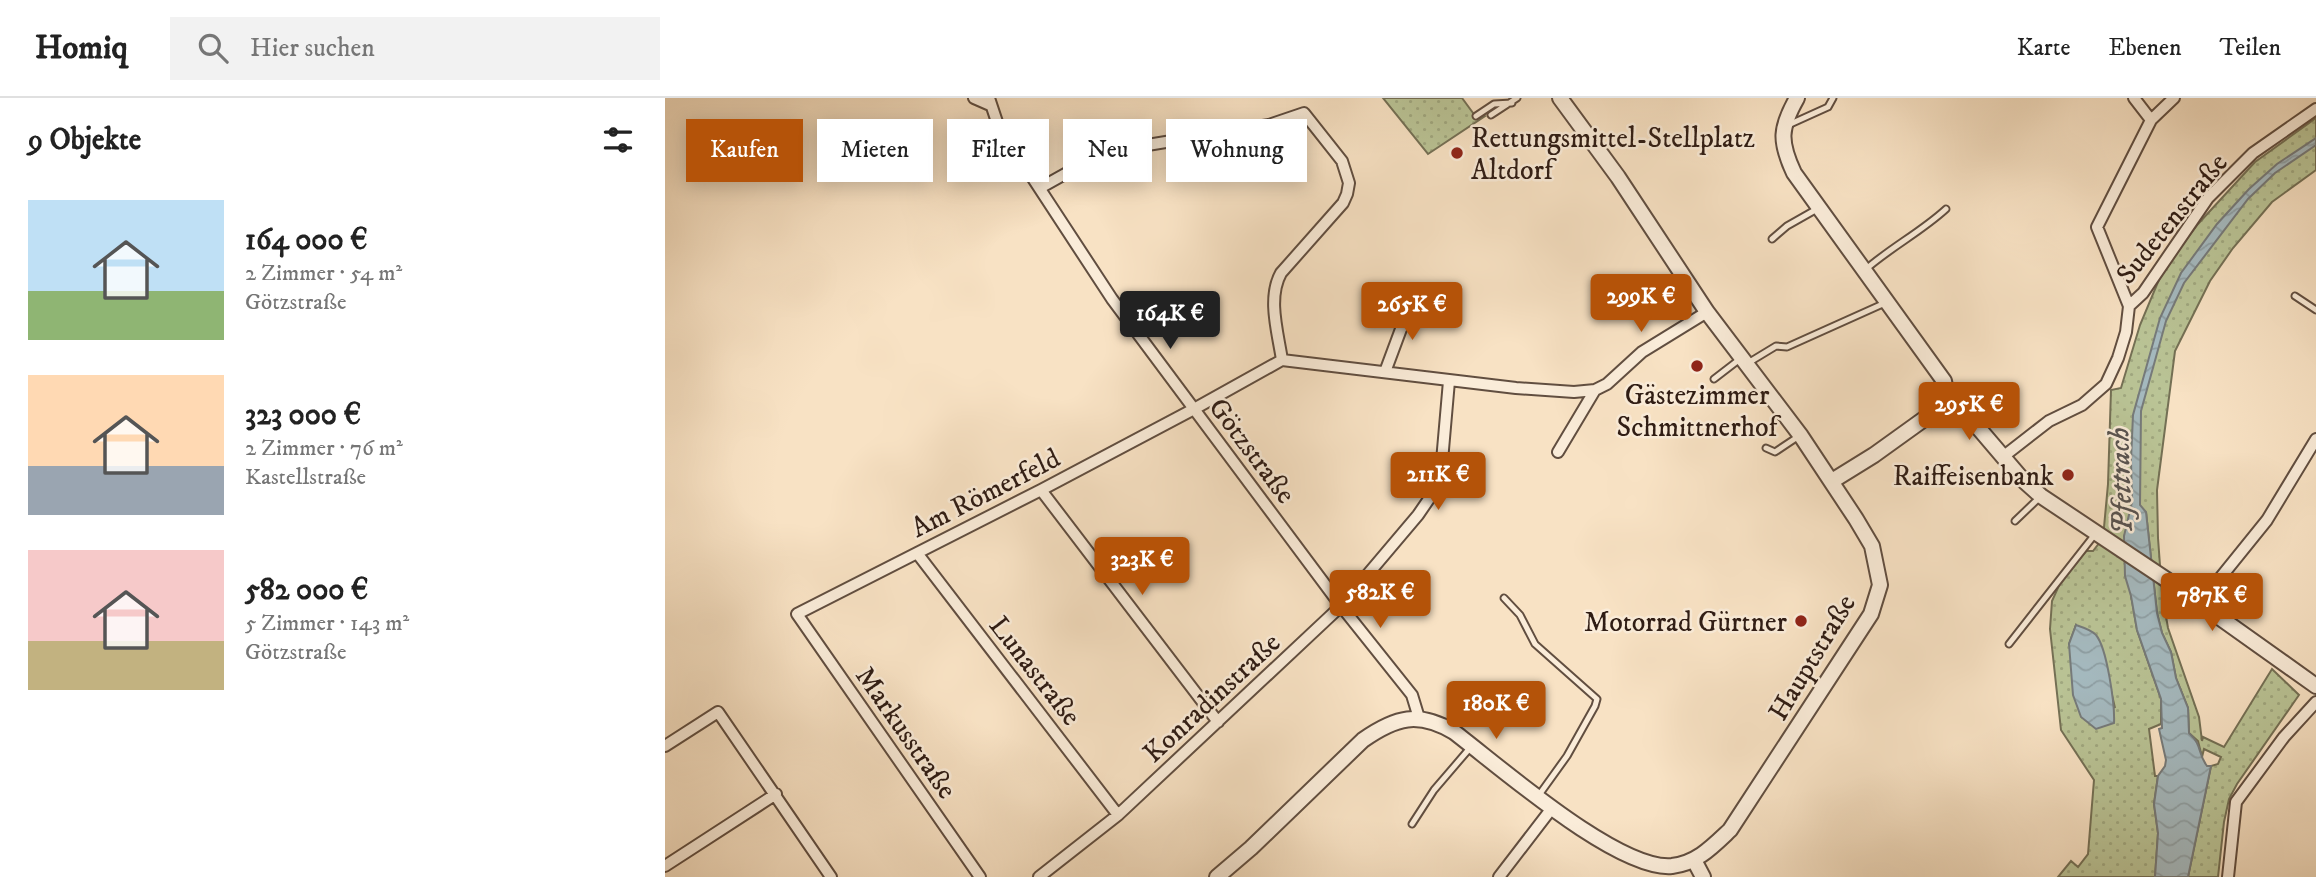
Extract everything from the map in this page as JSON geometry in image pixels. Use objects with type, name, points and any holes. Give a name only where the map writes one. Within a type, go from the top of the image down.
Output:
[{"type":"street","points":[[974,98],[989,102]]},
{"type":"street","name":"Hauptstraße","points":[[1419,718],[1436,722],[1472,745],[1552,808],[1630,858],[1656,866],[1694,860],[1702,857],[1730,830],[1871,614],[1880,584],[1872,546],[1832,481],[1707,312],[1618,177],[1560,98]]},
{"type":"street","points":[[1797,98],[1783,127],[1787,158],[1794,173],[1944,381],[1949,406]]},
{"type":"street","points":[[2134,98],[2151,120]]},
{"type":"street","points":[[2004,456],[2049,421],[2083,405],[2105,384],[2118,358],[2126,332],[2129,306],[2097,227],[2151,120],[2174,98]]},
{"type":"street","name":"Götzstraße","points":[[989,102],[998,125],[1112,299],[1341,606],[1412,695],[1419,718]]},
{"type":"street","name":"Sudetenstraße","points":[[2129,306],[2143,293],[2209,198],[2253,153],[2316,109]]},
{"type":"street","points":[[1040,188],[1111,151],[1269,125],[1304,113],[1342,161],[1349,183],[1343,203],[1276,282],[1274,300],[1282,359],[1449,381],[1574,392],[1594,390],[1607,384],[1642,352],[1707,312]]},
{"type":"street","points":[[1385,372],[1401,329],[1419,302]]},
{"type":"street","name":"Am Römerfeld","points":[[797,614],[1041,490],[1282,359]]},
{"type":"street","name":"Konradinstraße","points":[[1039,877],[1118,815],[1341,606],[1418,515],[1431,496],[1442,461],[1449,381]]},
{"type":"street","points":[[1558,452],[1594,390]]},
{"type":"street","points":[[1832,481],[1874,455],[1938,408],[1949,406],[1964,411],[2022,479],[2041,496],[2167,580],[2316,686]]},
{"type":"street","points":[[2200,603],[2267,520],[2316,439]]},
{"type":"street","points":[[1041,490],[1218,722]]},
{"type":"street","name":"Lunastraße","points":[[917,553],[1118,815]]},
{"type":"street","name":"Markusstraße","points":[[797,614],[980,877]]},
{"type":"street","points":[[2228,877],[2236,802],[2284,737],[2316,702]]},
{"type":"street","points":[[665,746],[718,712],[830,877]]},
{"type":"street","points":[[1217,877],[1251,848],[1363,740],[1383,726],[1419,718]]},
{"type":"street","points":[[665,866],[776,794]]},
{"type":"street","points":[[1499,877],[1552,808]]},
{"type":"street","points":[[1694,860],[1703,877]]},
{"type":"lane","points":[[1783,127],[1828,107],[1833,98]]},
{"type":"lane","points":[[1492,115],[1514,100]]},
{"type":"lane","points":[[1476,116],[1494,104],[1514,100]]},
{"type":"lane","points":[[1772,239],[1787,226],[1820,208]]},
{"type":"lane","points":[[1865,270],[1892,247],[1927,226],[1946,209]]},
{"type":"lane","points":[[2295,296],[2316,310]]},
{"type":"lane","points":[[1714,379],[1745,360],[1776,346],[1787,347],[1887,302]]},
{"type":"lane","points":[[1766,448],[1775,452],[1801,436]]},
{"type":"lane","points":[[2015,521],[2041,496]]},
{"type":"lane","points":[[2009,643],[2099,535]]},
{"type":"lane","points":[[1504,598],[1520,615],[1535,644],[1597,699],[1567,756],[1538,797]]},
{"type":"lane","points":[[1412,824],[1434,790],[1472,745]]},
{"type":"green space","points":[[1383,98],[1462,98],[1476,117],[1481,114],[1485,116],[1428,154]]},
{"type":"green space","points":[[2316,118],[2316,170],[2272,202],[2233,248],[2210,281],[2175,351],[2157,490],[2162,593],[2168,628],[2199,717],[2202,741],[2203,737],[2224,747],[2272,669],[2299,695],[2229,799],[2218,877],[2188,877],[2211,766],[2218,764],[2221,757],[2204,749],[2202,757],[2198,741],[2189,733],[2188,708],[2176,678],[2171,652],[2157,613],[2146,512],[2131,595],[2137,630],[2161,699],[2161,724],[2149,729],[2155,776],[2158,776],[2154,804],[2158,833],[2155,877],[2058,877],[2071,861],[2078,867],[2088,854],[2094,780],[2061,730],[2050,629],[2052,601],[2061,581],[2086,551],[2093,551],[2103,538],[2111,390],[2121,388],[2140,325],[2163,270],[2198,224],[2255,162]],"holes":[[[2076,625],[2109,682],[2115,708],[2069,644]]]},
{"type":"water","points":[[2316,138],[2316,145],[2275,173],[2248,199],[2184,283],[2166,321],[2141,411],[2140,505],[2146,512],[2157,613],[2171,652],[2176,678],[2188,708],[2189,733],[2207,766],[2211,766],[2188,877],[2155,877],[2158,833],[2154,804],[2158,776],[2166,760],[2159,729],[2162,728],[2161,699],[2137,630],[2125,576],[2124,536],[2132,502],[2133,415],[2160,318],[2181,273],[2217,224],[2249,189],[2277,164]]},
{"type":"water","points":[[2076,625],[2096,635],[2104,652],[2109,677],[2114,723],[2096,729],[2081,717],[2073,695],[2069,644]]},
{"type":"place","name":"Rettungsmittel-Stellplatz Altdorf","points":[[1457,153]]},
{"type":"place","name":"Gästezimmer Schmittnerhof","points":[[1697,366]]},
{"type":"place","name":"Raiffeisenbank","points":[[2068,475]]},
{"type":"place","name":"Motorrad Gürtner","points":[[1801,621]]},
{"type":"water label","name":"Pfettrach","points":[[2120,481]]}]
